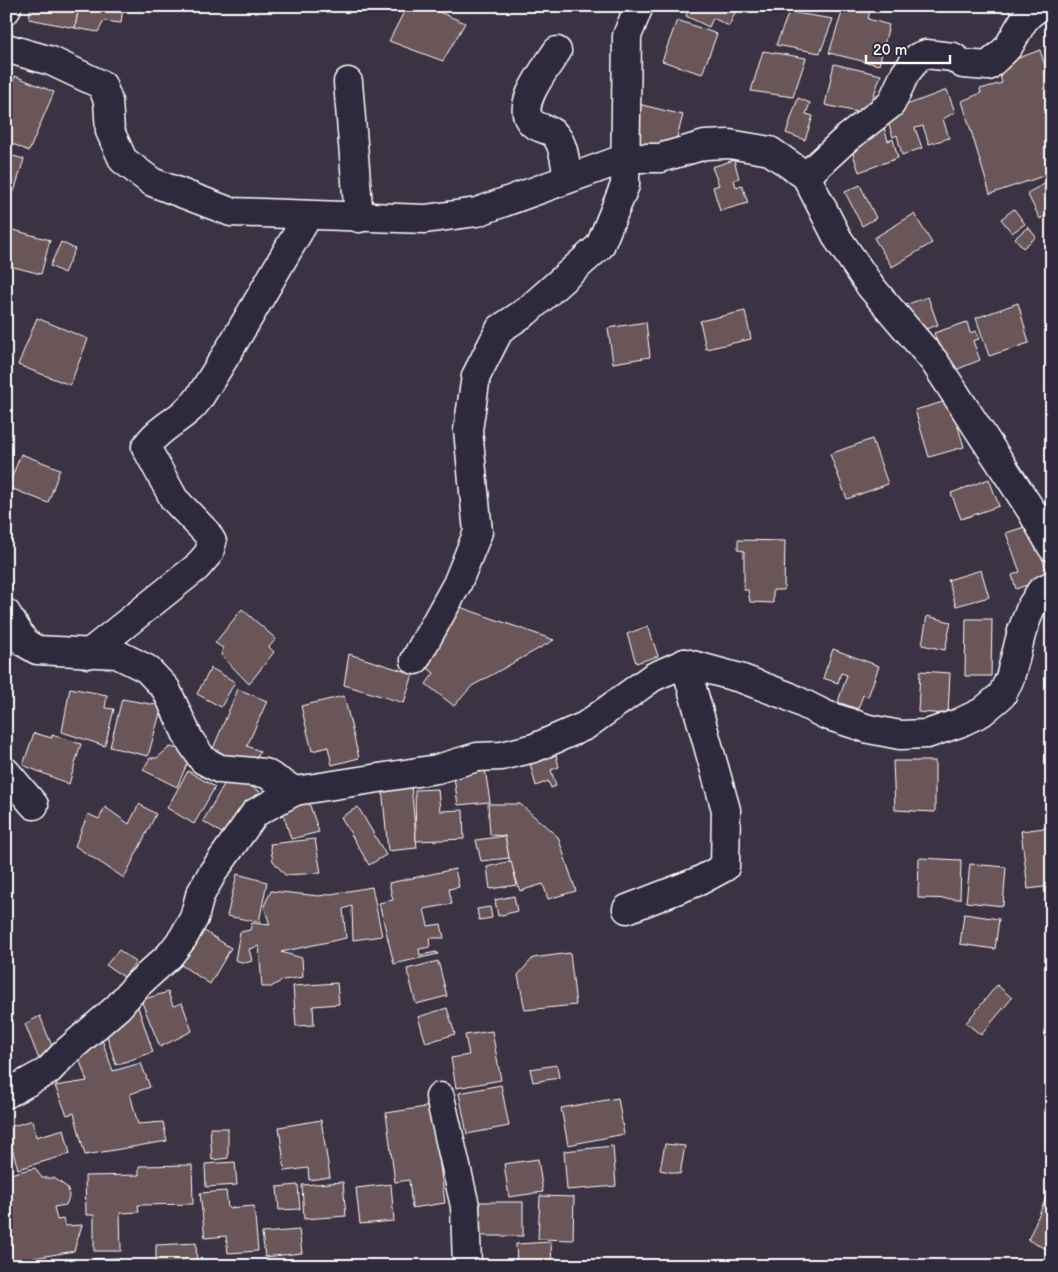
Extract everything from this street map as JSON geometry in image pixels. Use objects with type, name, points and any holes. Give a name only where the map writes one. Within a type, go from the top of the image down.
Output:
[{"type":"street","points":[[415,660],[457,584],[478,532],[468,430],[476,376],[500,329],[527,311],[600,246],[625,185],[627,36],[639,6]]},
{"type":"street","points":[[806,176],[845,140],[891,104],[905,74],[918,57],[926,54],[953,57],[963,64],[988,66],[1008,47],[1019,25],[1034,10],[1043,6]]},
{"type":"street","points":[[6,48],[52,61],[102,85],[108,101],[110,131],[123,160],[152,182],[231,212],[425,219],[477,212],[626,158],[660,158],[705,145],[729,144],[770,151],[806,176],[838,239],[871,287],[934,361],[1031,510],[1052,547]]},
{"type":"street","points":[[557,51],[526,103],[527,115],[532,124],[556,135],[562,149],[568,178]]},
{"type":"street","points":[[348,82],[359,218]]},
{"type":"street","points":[[88,654],[197,567],[209,553],[212,542],[206,532],[174,499],[146,447],[152,436],[170,425],[198,400],[308,216]]},
{"type":"street","points":[[6,1094],[48,1071],[65,1053],[118,1007],[137,985],[168,956],[183,938],[194,918],[200,895],[213,872],[255,812],[295,791],[437,769],[477,758],[502,756],[534,748],[585,726],[653,677],[685,663],[740,678],[788,696],[826,715],[869,728],[900,735],[927,734],[959,724],[982,712],[1002,695],[1010,678],[1022,631],[1031,607],[1041,591],[1052,585]]},
{"type":"street","points":[[6,613],[25,643],[37,650],[117,654],[147,668],[166,689],[190,739],[203,760],[220,769],[265,773],[295,791]]},
{"type":"street","points":[[627,909],[699,881],[725,867],[726,810],[685,663]]},
{"type":"street","points":[[6,772],[34,805]]},
{"type":"street","points":[[440,1097],[465,1206],[467,1266]]},
{"type":"building","points":[[31,6],[79,6],[75,28],[29,19]]},
{"type":"building","points":[[79,6],[123,6],[121,23],[104,21],[98,32],[75,28]]},
{"type":"building","points":[[407,6],[425,6],[465,23],[443,61],[389,41]]},
{"type":"building","points":[[690,6],[738,6],[729,26],[713,18],[709,27],[686,16]]},
{"type":"building","points":[[844,6],[871,6],[868,19],[889,25],[879,65],[829,53]]},
{"type":"building","points":[[789,12],[833,19],[820,53],[776,45]]},
{"type":"building","points":[[677,20],[717,34],[702,74],[662,61]]},
{"type":"building","points":[[1040,50],[1052,88],[1052,173],[990,194],[962,101],[981,93],[980,89],[1002,83],[998,66]]},
{"type":"building","points":[[763,51],[806,58],[793,97],[751,91]]},
{"type":"building","points":[[834,64],[881,75],[867,114],[825,105]]},
{"type":"building","points":[[15,76],[54,92],[29,151],[6,141],[6,98]]},
{"type":"building","points":[[947,90],[955,112],[943,119],[949,138],[929,144],[923,126],[915,128],[922,148],[902,155],[897,135],[893,137],[885,113]]},
{"type":"building","points":[[798,98],[810,103],[806,114],[813,116],[805,140],[786,133]]},
{"type":"building","points":[[638,104],[683,115],[675,144],[661,140],[658,151],[627,145]]},
{"type":"building","points":[[882,121],[888,141],[893,139],[898,158],[859,172],[849,142]]},
{"type":"building","points":[[6,154],[24,159],[14,192],[6,190]]},
{"type":"building","points":[[734,160],[739,178],[734,180],[736,187],[742,185],[748,203],[720,211],[713,187],[719,185],[712,167]]},
{"type":"building","points":[[1052,180],[1052,212],[1040,219],[1027,193]]},
{"type":"building","points":[[860,185],[876,218],[862,226],[845,192]]},
{"type":"building","points":[[1014,209],[1025,224],[1012,233],[1001,219]]},
{"type":"building","points":[[914,214],[932,243],[892,267],[874,238]]},
{"type":"building","points":[[1028,227],[1036,237],[1023,248],[1015,238]]},
{"type":"building","points":[[6,228],[50,240],[41,274],[6,265]]},
{"type":"building","points":[[61,242],[75,249],[64,273],[50,266]]},
{"type":"building","points":[[928,297],[938,325],[914,333],[905,305]]},
{"type":"building","points":[[1018,303],[1029,343],[989,356],[976,318]]},
{"type":"building","points":[[745,311],[751,339],[706,349],[700,321]]},
{"type":"building","points":[[37,318],[88,339],[70,385],[18,365]]},
{"type":"building","points":[[646,322],[650,357],[613,363],[608,328]]},
{"type":"building","points":[[967,322],[970,333],[976,331],[979,339],[973,341],[980,360],[948,373],[934,333]]},
{"type":"building","points":[[950,400],[964,447],[929,457],[915,410]]},
{"type":"building","points":[[872,439],[888,484],[847,499],[830,454]]},
{"type":"building","points":[[21,454],[60,469],[48,503],[8,487]]},
{"type":"building","points":[[989,479],[999,506],[961,519],[951,493]]},
{"type":"building","points":[[1030,525],[1049,577],[1016,589],[1012,575],[1020,572],[1006,533]]},
{"type":"building","points":[[738,540],[785,541],[784,590],[773,590],[773,603],[750,602],[748,590],[744,590],[744,551],[738,550]]},
{"type":"building","points":[[981,570],[989,597],[956,606],[948,580]]},
{"type":"building","points":[[457,606],[554,640],[472,686],[454,706],[426,684],[434,673],[421,663]]},
{"type":"building","points":[[242,609],[276,639],[269,647],[274,652],[249,684],[221,655],[223,648],[215,643]]},
{"type":"building","points":[[927,616],[951,622],[945,650],[922,645]]},
{"type":"building","points":[[966,619],[992,619],[991,676],[965,676]]},
{"type":"building","points":[[648,626],[658,656],[636,663],[627,634]]},
{"type":"building","points":[[833,649],[879,666],[868,697],[863,695],[858,709],[838,702],[847,675],[841,673],[838,683],[823,678]]},
{"type":"building","points":[[349,654],[413,674],[404,703],[344,685]]},
{"type":"building","points":[[211,668],[235,682],[221,707],[197,694]]},
{"type":"building","points":[[920,671],[950,673],[948,714],[918,712]]},
{"type":"building","points":[[70,688],[107,695],[105,708],[114,709],[105,746],[62,732]]},
{"type":"building","points":[[238,689],[267,701],[247,746],[260,751],[252,769],[212,751]]},
{"type":"building","points":[[344,696],[359,758],[332,765],[328,747],[312,751],[301,706]]},
{"type":"building","points":[[122,699],[162,706],[148,756],[110,747]]},
{"type":"building","points":[[34,733],[52,738],[52,735],[81,744],[69,784],[23,765]]},
{"type":"building","points":[[170,747],[192,752],[177,787],[143,770],[150,758],[157,758]]},
{"type":"building","points":[[555,751],[559,767],[551,770],[556,786],[551,788],[548,781],[536,786],[529,760]]},
{"type":"building","points":[[893,761],[935,761],[935,812],[895,810]]},
{"type":"building","points":[[485,769],[490,802],[458,805],[453,770]]},
{"type":"building","points":[[188,771],[215,787],[194,824],[167,808]]},
{"type":"building","points":[[230,774],[262,793],[231,839],[203,821]]},
{"type":"building","points":[[411,785],[417,848],[388,851],[382,787]]},
{"type":"building","points":[[438,789],[440,811],[463,810],[464,839],[416,841],[415,790]]},
{"type":"building","points":[[307,797],[319,832],[291,839],[280,804]]},
{"type":"building","points":[[139,804],[156,814],[124,878],[75,846],[88,814],[99,819],[105,807],[129,824]]},
{"type":"building","points":[[488,804],[520,804],[558,837],[576,891],[548,899],[543,884],[520,891],[509,858],[505,836],[490,835]]},
{"type":"building","points":[[358,807],[386,855],[369,865],[341,817]]},
{"type":"building","points":[[1052,827],[1052,886],[1028,889],[1021,831]]},
{"type":"building","points":[[505,836],[509,858],[481,861],[476,840]]},
{"type":"building","points":[[315,839],[321,873],[285,875],[273,861],[270,844]]},
{"type":"building","points":[[919,858],[961,860],[960,899],[918,898]]},
{"type":"building","points":[[511,861],[517,885],[490,889],[487,867]]},
{"type":"building","points":[[970,864],[1006,867],[1003,906],[966,902]]},
{"type":"building","points":[[455,869],[459,887],[449,889],[452,904],[424,909],[428,926],[441,924],[444,938],[429,938],[430,947],[419,949],[420,955],[437,952],[438,954],[394,964],[379,903],[393,900],[389,883]]},
{"type":"building","points":[[237,874],[267,882],[259,922],[227,916]]},
{"type":"building","points":[[372,887],[382,936],[353,940],[352,906],[343,909],[346,938],[281,952],[302,958],[303,977],[283,980],[271,987],[262,987],[259,946],[249,949],[252,961],[245,963],[235,960],[240,932],[250,930],[252,923],[270,925],[264,906],[271,891],[319,896]]},
{"type":"building","points":[[514,896],[517,911],[498,916],[495,900]]},
{"type":"building","points":[[490,907],[492,918],[479,920],[477,909]]},
{"type":"building","points":[[964,914],[999,919],[995,949],[960,944]]},
{"type":"building","points":[[195,925],[231,948],[210,984],[178,963]]},
{"type":"building","points":[[119,950],[136,962],[124,977],[106,965]]},
{"type":"building","points":[[570,953],[576,1005],[525,1010],[518,975],[533,958]]},
{"type":"building","points":[[438,961],[447,996],[416,1004],[407,969]]},
{"type":"building","points":[[337,983],[339,1004],[313,1006],[314,1025],[296,1026],[293,986]]},
{"type":"building","points":[[997,985],[1012,998],[981,1035],[966,1023]]},
{"type":"building","points":[[168,992],[173,1006],[182,1003],[192,1031],[160,1047],[141,1000]]},
{"type":"building","points":[[138,1007],[153,1052],[116,1065],[103,1023]]},
{"type":"building","points":[[447,1008],[455,1034],[426,1043],[418,1017]]},
{"type":"building","points":[[40,1016],[55,1054],[39,1059],[25,1024]]},
{"type":"building","points":[[492,1031],[501,1080],[456,1088],[451,1058],[469,1055],[465,1035]]},
{"type":"building","points":[[102,1040],[113,1071],[141,1063],[150,1087],[130,1094],[138,1124],[163,1122],[167,1141],[85,1155],[74,1113],[67,1115],[55,1086],[87,1081],[75,1047]]},
{"type":"building","points":[[557,1065],[559,1078],[533,1082],[530,1069]]},
{"type":"building","points":[[501,1085],[509,1126],[467,1134],[459,1093]]},
{"type":"building","points":[[618,1098],[624,1134],[568,1145],[561,1108]]},
{"type":"building","points":[[432,1106],[445,1203],[412,1208],[409,1180],[395,1182],[386,1113]]},
{"type":"building","points":[[33,1120],[36,1137],[64,1129],[70,1154],[18,1169],[6,1128]]},
{"type":"building","points":[[321,1120],[330,1177],[309,1180],[308,1168],[285,1171],[279,1127]]},
{"type":"building","points":[[210,1128],[228,1128],[228,1158],[212,1160]]},
{"type":"building","points":[[665,1144],[685,1146],[680,1174],[660,1170]]},
{"type":"building","points":[[613,1146],[616,1186],[567,1190],[564,1151]]},
{"type":"building","points":[[538,1159],[543,1192],[509,1197],[504,1164]]},
{"type":"building","points":[[235,1162],[237,1185],[206,1187],[205,1164]]},
{"type":"building","points":[[192,1165],[193,1204],[138,1205],[139,1212],[120,1213],[121,1251],[94,1251],[94,1215],[86,1215],[85,1176],[139,1175],[139,1166]]},
{"type":"building","points":[[35,1168],[42,1178],[54,1178],[68,1188],[69,1197],[66,1205],[54,1207],[57,1220],[63,1219],[65,1226],[82,1225],[74,1251],[6,1263],[6,1175]]},
{"type":"building","points":[[343,1182],[346,1216],[304,1219],[302,1185]]},
{"type":"building","points":[[391,1184],[394,1221],[360,1224],[356,1188]]},
{"type":"building","points":[[1052,1184],[1052,1252],[1028,1240]]},
{"type":"building","points":[[298,1185],[300,1209],[279,1210],[277,1187]]},
{"type":"building","points":[[226,1191],[228,1208],[254,1206],[258,1251],[228,1253],[226,1236],[205,1238],[200,1193]]},
{"type":"building","points":[[540,1196],[574,1197],[573,1240],[538,1239]]},
{"type":"building","points":[[474,1202],[523,1202],[523,1236],[474,1236]]},
{"type":"building","points":[[299,1230],[302,1253],[265,1257],[262,1233]]},
{"type":"building","points":[[551,1242],[552,1266],[485,1266],[517,1264],[516,1244]]},
{"type":"building","points":[[196,1243],[197,1264],[156,1266],[156,1245]]},
{"type":"building","points":[[117,1258],[117,1266],[85,1266],[93,1259]]}]
